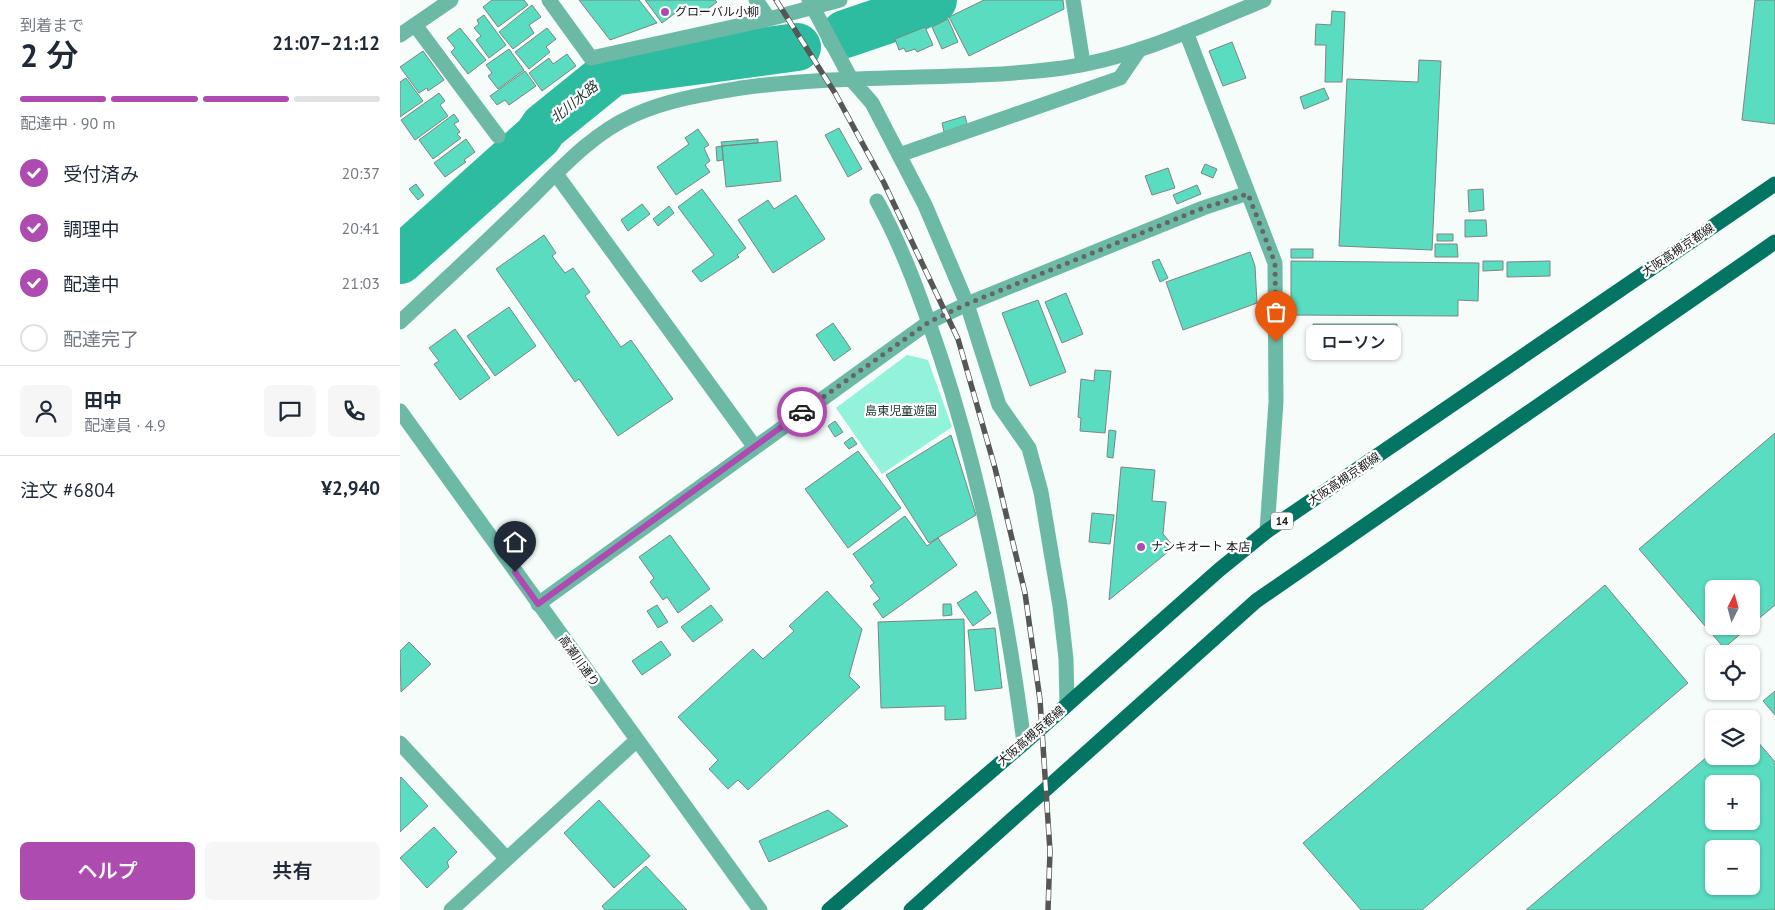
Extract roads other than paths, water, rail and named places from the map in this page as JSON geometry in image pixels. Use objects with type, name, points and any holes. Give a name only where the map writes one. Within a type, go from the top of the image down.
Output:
[{"type":"main road","name":"大阪高槻京都線","points":[[829,910],[1024,743],[1219,570],[1267,532],[1775,184]]},
{"type":"main road","points":[[911,910],[1256,601],[1775,242]]},
{"type":"street","points":[[400,35],[451,0]]},
{"type":"street","points":[[549,0],[591,58],[769,19],[811,4],[840,0]]},
{"type":"street","points":[[756,0],[769,19]]},
{"type":"street","points":[[1073,0],[1083,63]]},
{"type":"street","points":[[400,322],[556,174],[582,146],[633,115],[698,95],[771,84],[851,79],[958,76],[1065,68],[1139,50],[1264,0]]},
{"type":"street","points":[[811,4],[851,79],[872,103],[925,205],[967,304],[999,405],[1029,448],[1041,492],[1060,606],[1066,659],[1067,705]]},
{"type":"street","points":[[415,25],[498,136]]},
{"type":"street","points":[[1186,32],[1275,263],[1276,402],[1267,532]]},
{"type":"street","points":[[899,155],[1120,78],[1139,50]]},
{"type":"street","points":[[556,174],[754,446]]},
{"type":"street","points":[[538,604],[754,446],[929,322],[967,304],[1203,208],[1248,194]]},
{"type":"street","points":[[877,201],[898,240],[929,322],[972,460],[1004,609],[1024,743]]},
{"type":"street","name":"高瀬川通り","points":[[400,411],[760,910]]},
{"type":"street","points":[[451,910],[637,740]]},
{"type":"street","points":[[402,749],[506,858]]},
{"type":"waterway","name":"北川水路","points":[[845,34],[898,16],[933,0]]},
{"type":"waterway","name":"北川水路","points":[[400,260],[538,136],[544,127],[612,72],[797,47]]},
{"type":"railway","points":[[776,0],[835,93],[884,183],[958,339],[995,468],[1025,593],[1040,700],[1050,851],[1048,910]]},
{"type":"place","name":"グローバル小柳","points":[[665,12]]},
{"type":"place","name":"ローソン","points":[[1276,342]]},
{"type":"place","name":"ナンキオート 本店","points":[[1141,547]]},
{"type":"park label","name":"島東児童遊園","points":[[901,411]]}]
